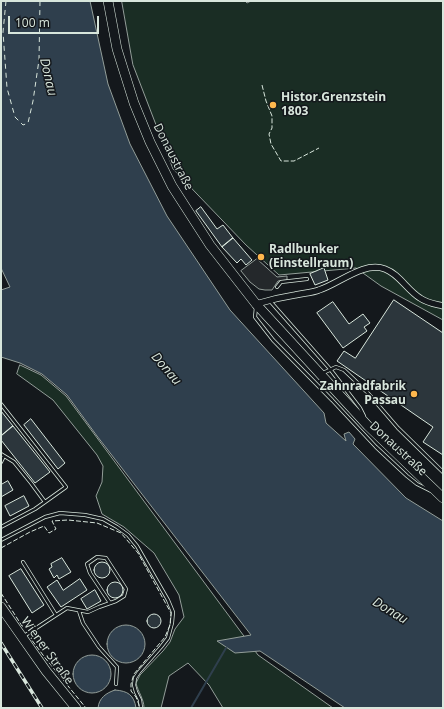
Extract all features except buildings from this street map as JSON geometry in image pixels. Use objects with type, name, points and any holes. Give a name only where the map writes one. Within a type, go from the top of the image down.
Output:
[{"type":"main road","name":"Donaustraße","points":[[108,1],[117,49],[134,103],[150,142],[172,186],[210,245],[256,304],[368,426],[442,497]]},
{"type":"main road","name":"Wiener Straße","points":[[1,607],[46,671],[76,708]]},
{"type":"street","points":[[256,304],[284,296],[318,291],[358,271],[368,268],[377,268],[392,272],[420,298],[427,302],[443,306]]},
{"type":"lane","points":[[277,287],[281,282],[307,279]]},
{"type":"lane","points":[[269,300],[330,369],[360,408],[368,426]]},
{"type":"lane","name":"Donaustraße","points":[[256,304],[255,316],[273,340],[376,447],[417,484],[442,497]]},
{"type":"lane","points":[[321,374],[336,367],[344,370],[367,392],[398,428],[443,472]]},
{"type":"lane","points":[[1,404],[66,487],[35,509],[1,527]]},
{"type":"lane","points":[[1,454],[14,462],[44,502]]},
{"type":"lane","points":[[1,462],[4,456]]},
{"type":"lane","points":[[1,540],[45,517],[60,514],[86,515],[103,519],[128,535],[137,546],[168,600],[173,612],[168,638],[135,678],[134,685],[140,700],[141,708]]},
{"type":"lane","points":[[22,637],[67,608],[88,612],[116,601],[124,596],[126,589],[106,558],[97,557],[87,564],[90,572],[110,603]]},
{"type":"lane","points":[[23,562],[56,615]]},
{"type":"lane","points":[[80,611],[83,623],[99,647],[117,667],[116,684]]},
{"type":"green space","points":[[122,1],[245,1],[247,3],[251,1],[443,1],[443,320],[381,286],[356,268],[279,275],[246,245],[173,169],[133,65]]},
{"type":"green space","points":[[20,365],[41,375],[66,396],[258,655],[333,708],[223,708],[209,685],[188,663],[169,676],[161,708],[144,708],[136,683],[140,675],[170,642],[175,629],[184,617],[179,595],[154,553],[124,527],[102,514],[96,496],[102,482],[103,466],[97,455],[53,400],[17,374]]},
{"type":"shaded area","points":[[257,259],[277,277],[287,276],[287,280],[278,281],[272,290],[259,289],[250,282],[241,271]]},
{"type":"water","name":"Donau","points":[[1,1],[90,1],[108,84],[130,144],[167,216],[230,310],[324,413],[326,423],[346,441],[344,434],[349,432],[355,439],[353,444],[406,498],[443,521],[443,708],[345,708],[260,651],[235,653],[217,641],[251,635],[67,395],[42,374],[20,363],[1,357],[1,290],[10,287],[1,268]]},
{"type":"water","points":[[122,625],[130,625],[140,630],[144,637],[144,651],[140,658],[130,663],[122,663],[112,658],[110,655],[107,648],[107,640],[112,630],[115,628]]},
{"type":"water","points":[[88,655],[96,655],[106,660],[110,667],[110,681],[106,688],[96,693],[88,693],[78,688],[76,685],[73,678],[73,670],[78,660],[81,658]]},
{"type":"water","points":[[115,690],[130,694],[134,700],[136,708],[98,708],[100,701],[104,696]]},
{"type":"waterway","points":[[191,708],[226,648]]},
{"type":"ferry route","points":[[6,1],[3,32],[7,88],[15,117],[23,125],[28,123],[39,60],[40,1]]},
{"type":"railway","points":[[1,643],[42,708]]},
{"type":"fence","points":[[262,85],[272,116],[272,128],[269,134],[271,144],[281,161],[294,161],[319,148]]},
{"type":"fence","points":[[1,548],[44,526],[49,533],[56,529],[52,521],[68,520],[97,523],[121,533],[138,553],[171,613],[170,625],[165,637],[134,674],[131,684],[131,691],[136,697],[139,708]]},
{"type":"fence","points":[[1,593],[22,626],[30,627],[34,633],[31,639],[86,708]]},
{"type":"place","name":"Histor.Grenzstein 1803","points":[[273,105]]},
{"type":"place","name":"Radlbunker (Einstellraum)","points":[[261,257]]},
{"type":"place","name":"Zahnradfabrik Passau","points":[[414,394]]}]
